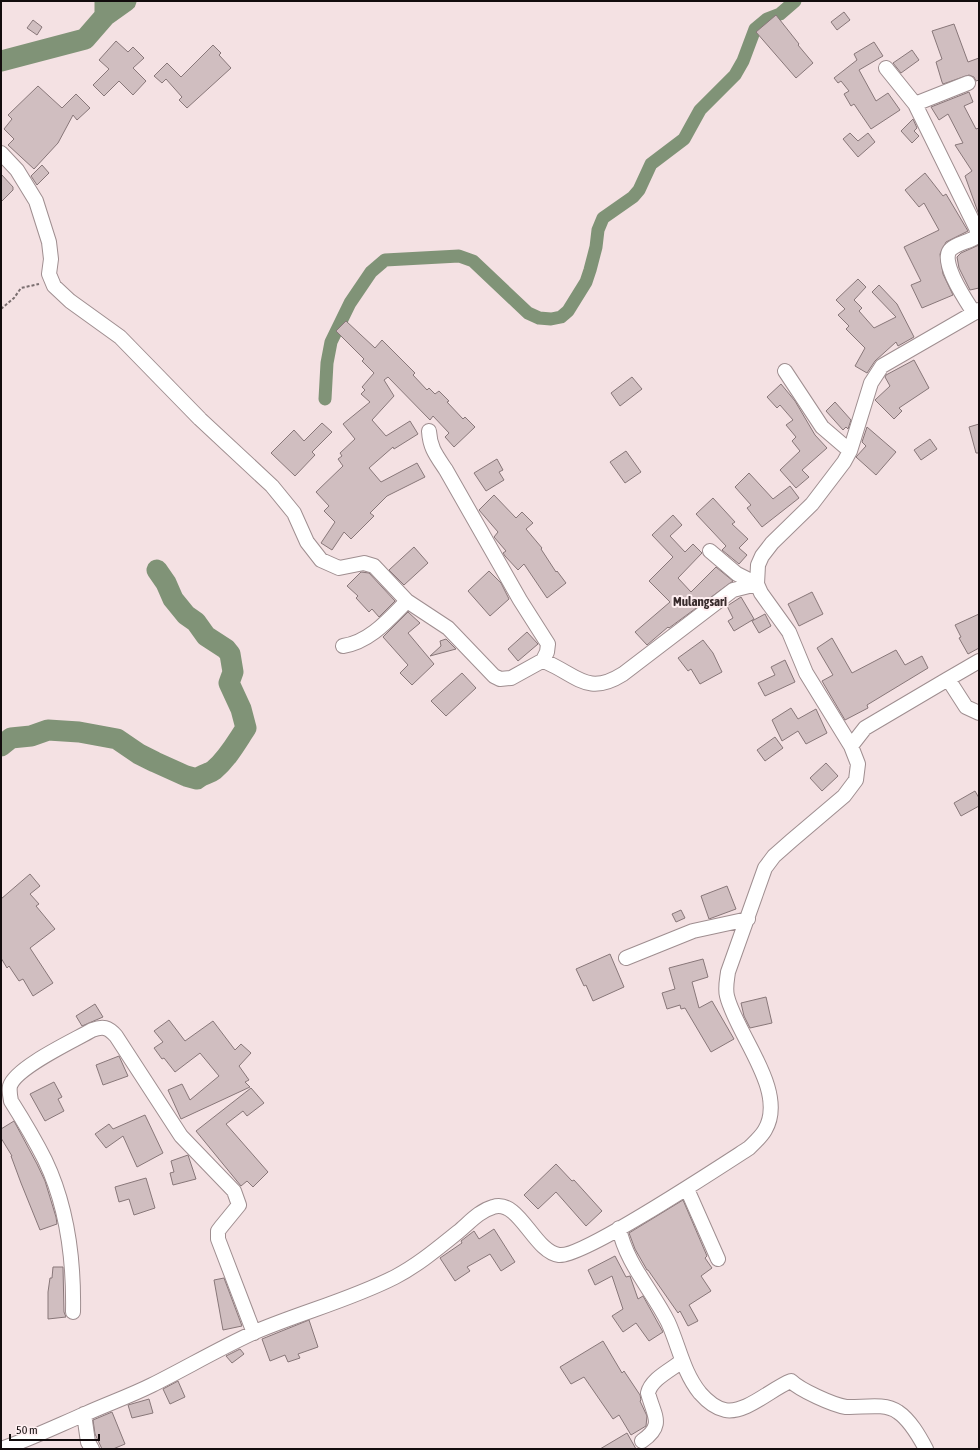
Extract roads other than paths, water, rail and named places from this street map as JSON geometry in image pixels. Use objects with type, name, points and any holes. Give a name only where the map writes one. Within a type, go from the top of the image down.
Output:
[{"type":"street","points":[[1,1449],[46,1432],[84,1414],[131,1395],[254,1333],[350,1298],[398,1276],[430,1255],[481,1212],[491,1207],[498,1205],[511,1211],[544,1248],[560,1256],[577,1251],[687,1188],[749,1148],[765,1131],[769,1122],[770,1098],[765,1082],[731,1010],[727,996],[726,984],[728,972],[748,919],[760,880],[774,856],[844,796],[856,780],[858,764],[851,746],[806,673],[789,632],[757,584],[756,574],[762,556],[772,543],[812,504],[834,477],[850,451],[871,383],[882,366],[976,311],[954,280],[948,261],[948,255],[953,247],[976,237],[977,230],[915,104],[886,68]]},
{"type":"street","points":[[915,104],[968,83]]},
{"type":"street","points":[[1,153],[26,182],[36,201],[49,242],[51,259],[49,274],[54,286],[70,301],[96,318],[120,337],[200,419],[272,486],[294,513],[307,542],[321,560],[339,568],[364,563],[374,566],[407,601],[448,628],[494,676],[500,679],[511,678],[542,662],[547,652],[548,644],[520,600],[446,470],[433,450],[430,444],[429,431]]},
{"type":"street","points":[[785,371],[822,427],[850,451]]},
{"type":"street","points":[[710,551],[743,578],[757,584]]},
{"type":"street","points":[[542,662],[553,665],[588,683],[605,684],[623,674],[733,590],[757,584]]},
{"type":"street","points":[[343,646],[352,645],[367,638],[407,601]]},
{"type":"street","points":[[851,746],[865,728],[979,661]]},
{"type":"street","points":[[948,679],[966,707],[979,713]]},
{"type":"street","points":[[626,958],[693,931],[748,919]]},
{"type":"street","points":[[73,1312],[72,1257],[60,1200],[45,1160],[12,1101],[10,1092],[11,1084],[17,1076],[33,1063],[92,1030],[106,1027],[116,1036],[181,1136],[227,1182],[237,1197],[239,1205],[218,1231],[218,1240],[254,1333]]},
{"type":"street","points":[[687,1188],[718,1259]]},
{"type":"street","points":[[619,1228],[622,1245],[668,1322],[682,1361],[690,1378],[701,1394],[720,1409],[733,1410],[742,1407],[791,1381],[796,1387],[839,1406],[885,1407],[898,1412],[918,1435],[926,1449]]},
{"type":"street","points":[[642,1441],[653,1432],[657,1424],[648,1390],[652,1383],[682,1361]]},
{"type":"street","points":[[84,1414],[88,1442],[92,1449]]},
{"type":"waterway","points":[[1,61],[85,39],[105,16],[105,1]]},
{"type":"waterway","points":[[105,16],[126,1]]},
{"type":"waterway","points":[[325,399],[327,363],[331,342],[350,303],[371,272],[385,260],[459,256],[473,261],[528,313],[539,318],[551,319],[561,317],[568,311],[586,282],[596,247],[598,230],[603,218],[633,197],[639,190],[651,164],[684,139],[700,110],[735,75],[743,61],[755,29],[767,19],[780,14],[795,1]]},
{"type":"waterway","points":[[1,746],[11,738],[31,736],[48,730],[79,732],[117,739],[139,754],[186,776],[197,779],[214,770],[224,760],[246,728],[241,709],[229,683],[233,672],[230,654],[226,649],[206,636],[196,622],[186,615],[173,599],[166,583],[157,570]]},
{"type":"district","name":"Mulangsari","points":[[700,601]]}]
